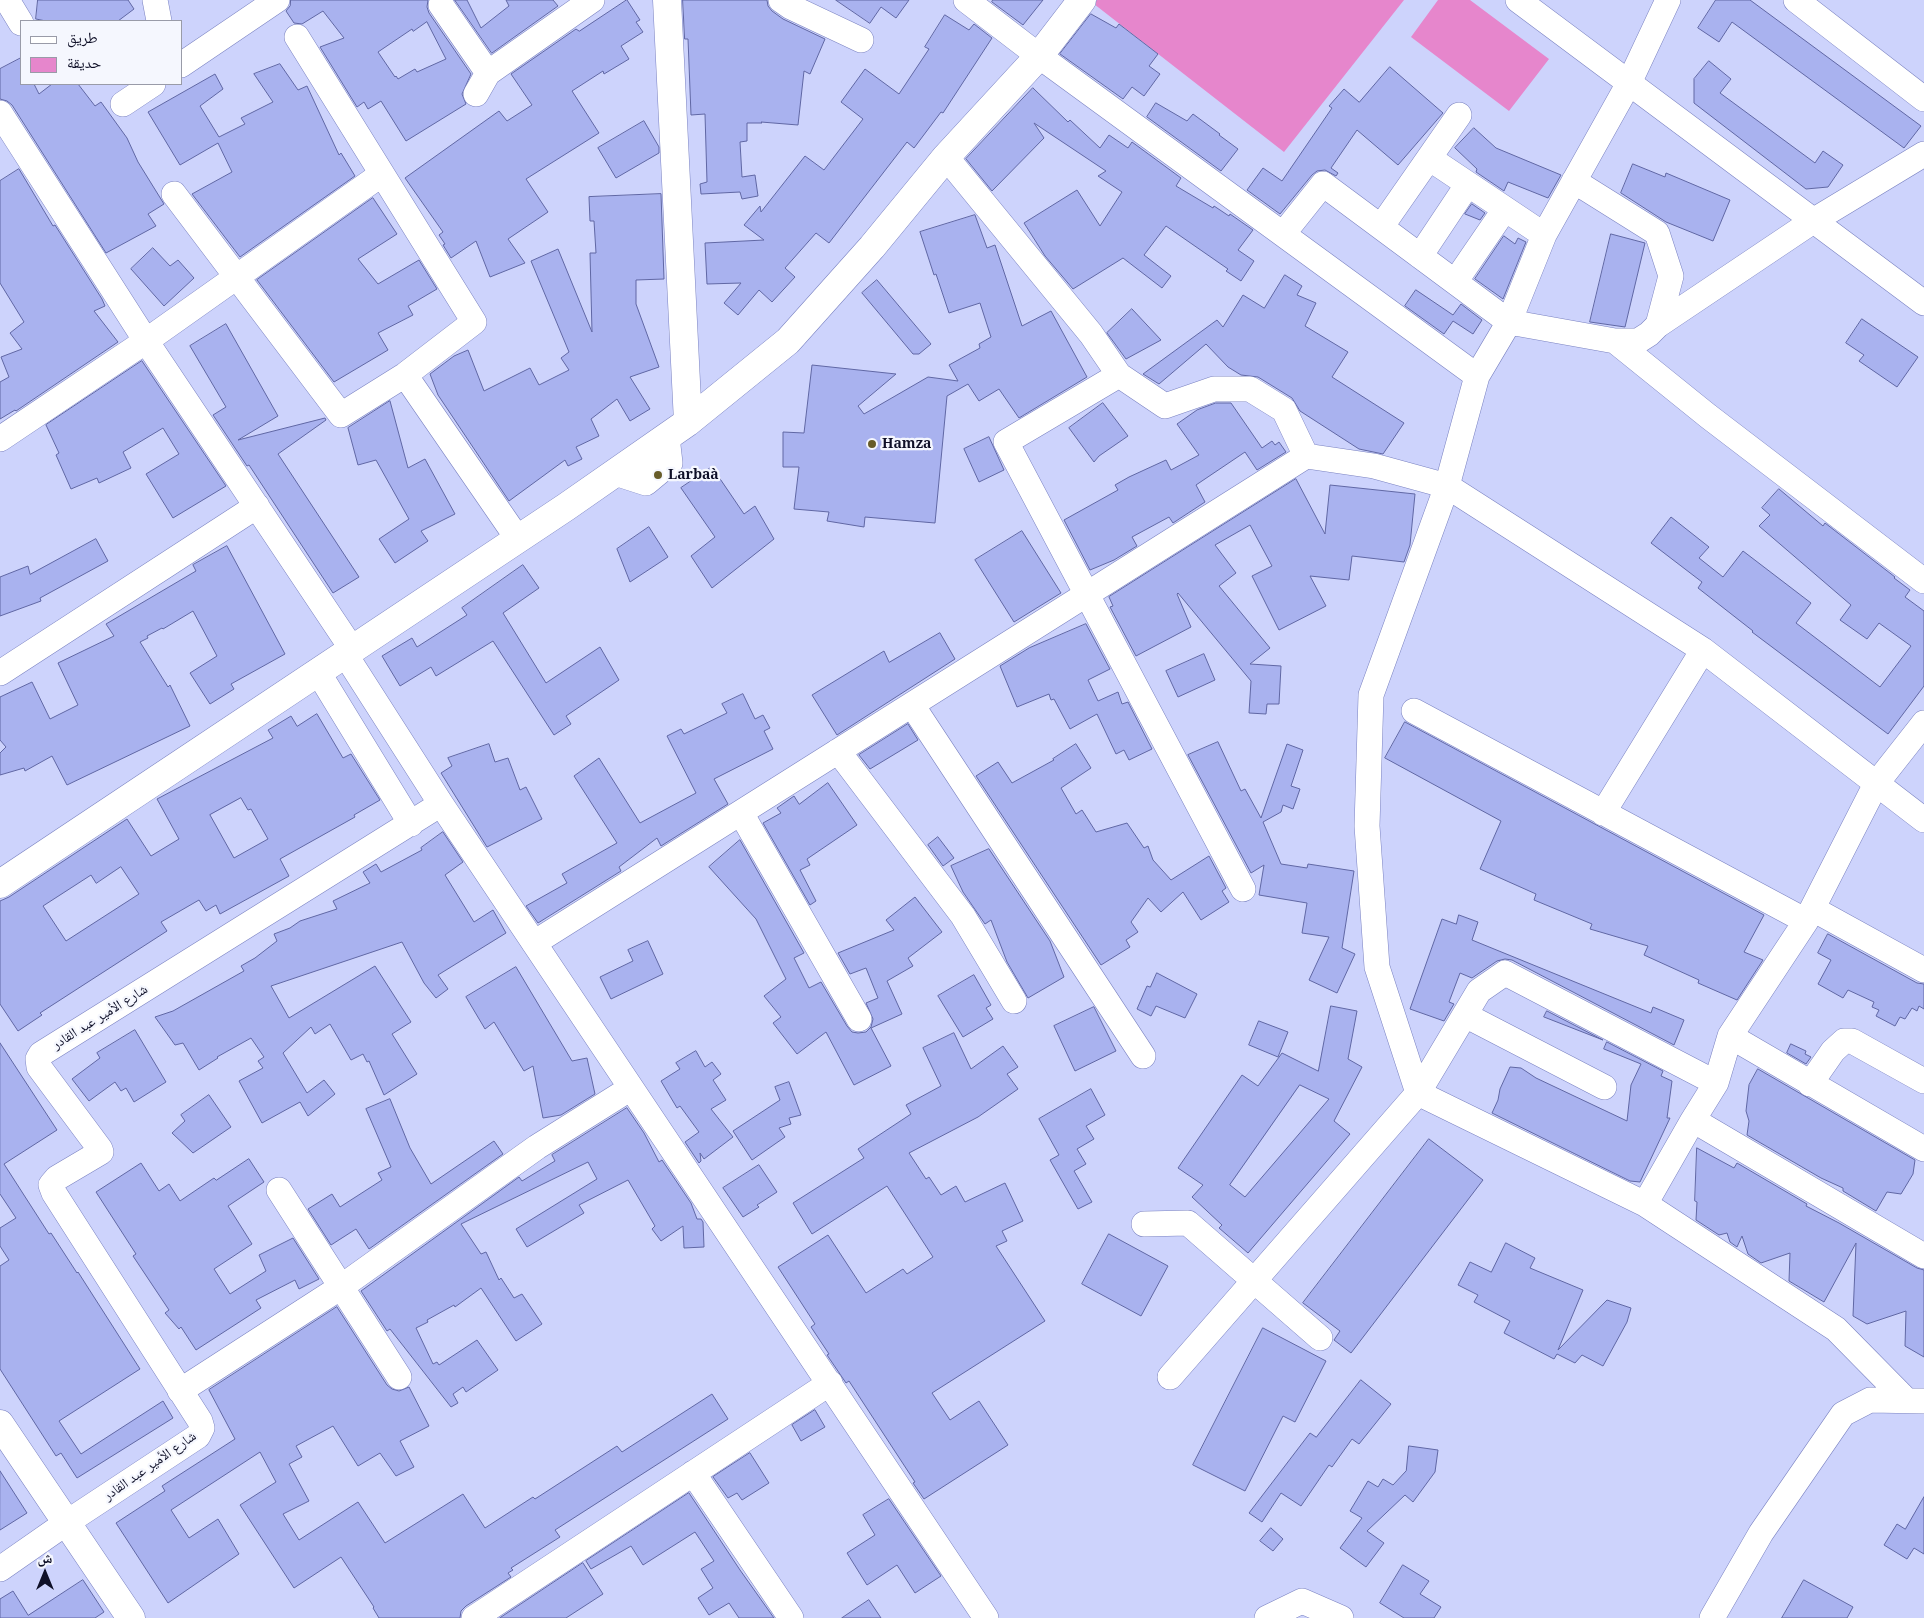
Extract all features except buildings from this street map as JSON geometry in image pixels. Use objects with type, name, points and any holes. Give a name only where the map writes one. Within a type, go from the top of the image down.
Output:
[{"type":"main road","points":[[667,0],[677,429]]},
{"type":"main road","points":[[0,884],[615,473],[677,429],[788,341],[872,246],[946,157],[1039,56],[1082,0]]},
{"type":"main road","points":[[0,1424],[130,1618]]},
{"type":"street","points":[[7,0],[20,21]]},
{"type":"street","points":[[155,0],[159,20]]},
{"type":"street","points":[[182,64],[277,0]]},
{"type":"street","points":[[440,6],[482,84],[592,0]]},
{"type":"street","points":[[781,0],[791,7],[861,40]]},
{"type":"street","points":[[966,0],[1039,56],[1477,376]]},
{"type":"street","points":[[1518,0],[1924,303]]},
{"type":"street","points":[[1668,0],[1629,83],[1544,235],[1509,322],[1477,376],[1448,486],[1372,695],[1367,826],[1377,967],[1418,1093],[1645,1204],[1836,1329],[1915,1401]]},
{"type":"street","points":[[1796,0],[1924,99]]},
{"type":"street","points":[[174,194],[341,414],[405,375],[474,322],[296,37]]},
{"type":"street","points":[[122,104],[151,85]]},
{"type":"street","points":[[0,113],[146,341],[257,506],[349,652],[441,804],[986,1618]]},
{"type":"street","points":[[1381,227],[1459,116]]},
{"type":"street","points":[[1283,234],[1323,184],[1509,322],[1614,341],[1638,341],[1658,325],[1813,221],[1924,154]]},
{"type":"street","points":[[946,157],[1091,334],[1119,375],[1165,406],[1214,389],[1250,389],[1284,410],[1306,456]]},
{"type":"street","points":[[1429,158],[1544,235]]},
{"type":"street","points":[[0,439],[146,341],[382,174]]},
{"type":"street","points":[[1574,181],[1657,233],[1671,276],[1658,325]]},
{"type":"street","points":[[1420,256],[1468,184]]},
{"type":"street","points":[[1455,282],[1505,209]]},
{"type":"street","points":[[1614,341],[1708,416],[1924,581]]},
{"type":"street","points":[[405,375],[518,539]]},
{"type":"street","points":[[1119,375],[1006,442],[1243,889]]},
{"type":"street","points":[[534,943],[1306,456],[1374,466],[1448,486],[1703,650],[1924,820]]},
{"type":"street","points":[[0,673],[257,506]]},
{"type":"street","points":[[1603,813],[1703,650]]},
{"type":"street","points":[[318,672],[411,824]]},
{"type":"street","points":[[912,705],[1143,1056]]},
{"type":"street","points":[[1414,711],[1603,813],[1924,970]]},
{"type":"street","points":[[1645,1204],[1716,1083],[1730,1036],[1810,915],[1876,784],[1924,723]]},
{"type":"street","points":[[838,751],[963,916],[1014,1001]]},
{"type":"street","name":"شارع الأمير عبد القادر","points":[[0,1569],[198,1436],[202,1428],[200,1421],[54,1194],[51,1184],[57,1178],[101,1152],[39,1066],[38,1059],[41,1054],[441,804]]},
{"type":"street","points":[[741,813],[860,1019]]},
{"type":"street","points":[[1170,1376],[1418,1093],[1479,991],[1505,973],[1716,1083]]},
{"type":"street","points":[[1465,1015],[1604,1087]]},
{"type":"street","points":[[1730,1036],[1924,1149]]},
{"type":"street","points":[[1810,1084],[1832,1051],[1844,1041],[1852,1041],[1924,1081]]},
{"type":"street","points":[[180,1391],[341,1287],[537,1147],[631,1088]]},
{"type":"street","points":[[1693,1120],[1924,1256]]},
{"type":"street","points":[[280,1190],[399,1377]]},
{"type":"street","points":[[1144,1224],[1188,1223],[1320,1338]]},
{"type":"street","points":[[474,1618],[830,1383]]},
{"type":"street","points":[[1712,1618],[1761,1533],[1843,1414],[1870,1400],[1915,1401]]},
{"type":"street","points":[[694,1473],[791,1618]]},
{"type":"street","points":[[1267,1618],[1302,1601],[1341,1618]]},
{"type":"green space","points":[[1097,0],[1404,0],[1284,152],[1094,4]]},
{"type":"green space","points":[[1438,0],[1470,0],[1549,59],[1509,111],[1411,37]]},
{"type":"place","name":"Hamza","points":[[872,444]]},
{"type":"place","name":"Larbaà","points":[[658,475]]}]
